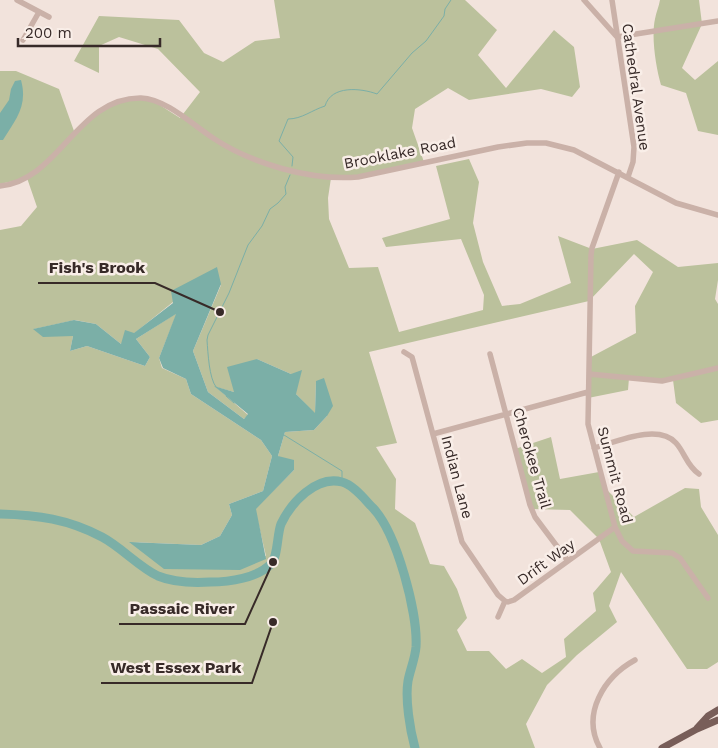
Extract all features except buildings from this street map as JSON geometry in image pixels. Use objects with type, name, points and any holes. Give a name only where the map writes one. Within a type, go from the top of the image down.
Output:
[{"type":"main road","points":[[697,729],[708,716],[718,710]]},
{"type":"main road","points":[[662,748],[718,720]]},
{"type":"street","points":[[17,0],[49,17]]},
{"type":"street","points":[[584,0],[617,37],[718,21]]},
{"type":"street","name":"Cathedral Avenue","points":[[612,0],[634,152],[634,162],[628,177]]},
{"type":"street","points":[[23,40],[39,12]]},
{"type":"street","name":"Brooklake Road","points":[[0,186],[24,179],[38,170],[81,125],[98,111],[116,103],[147,98],[161,103],[213,138],[250,158],[276,167],[336,178],[358,177],[498,146],[546,143],[565,146],[619,172],[676,203],[718,215]]},
{"type":"street","points":[[619,172],[592,248],[589,374],[662,381],[718,368]]},
{"type":"street","name":"Indian Lane","points":[[404,352],[412,357],[462,542],[498,594],[505,601]]},
{"type":"street","name":"Cherokee Trail","points":[[490,354],[532,511],[568,560]]},
{"type":"street","name":"Summit Road","points":[[589,374],[588,424],[615,527],[622,541],[633,551],[672,553],[680,558],[708,598]]},
{"type":"street","points":[[433,434],[588,392]]},
{"type":"street","points":[[594,448],[650,433],[661,434],[676,443],[689,466],[698,474]]},
{"type":"street","name":"Drift Way","points":[[498,618],[505,601],[514,600],[615,527]]},
{"type":"street","points":[[600,748],[595,738],[592,723],[595,708],[602,691],[613,676],[625,665],[635,660]]},
{"type":"green space","points":[[274,0],[465,0],[497,30],[478,55],[506,88],[554,30],[574,47],[580,87],[572,97],[541,89],[469,100],[448,88],[415,109],[412,128],[424,162],[358,177],[331,178],[328,198],[329,219],[349,268],[378,267],[399,332],[483,310],[484,295],[461,239],[386,247],[382,238],[450,219],[436,166],[469,159],[479,182],[473,223],[483,262],[502,306],[520,304],[571,283],[558,236],[592,249],[637,240],[678,267],[718,263],[715,299],[718,304],[718,420],[701,423],[676,403],[673,380],[629,378],[628,390],[588,398],[589,358],[636,333],[635,306],[653,272],[634,254],[589,301],[369,352],[397,443],[376,447],[396,479],[395,509],[415,523],[430,564],[444,566],[457,589],[467,618],[457,630],[467,651],[489,651],[506,669],[522,659],[542,673],[566,657],[564,639],[596,611],[593,593],[611,572],[599,539],[570,510],[531,509],[515,449],[551,437],[560,479],[599,472],[602,485],[634,517],[685,488],[699,489],[701,507],[718,535],[718,662],[707,669],[687,669],[621,572],[609,606],[617,622],[577,655],[547,685],[526,724],[535,748],[0,748],[0,230],[21,226],[37,207],[27,178],[0,184],[0,71],[16,71],[59,89],[74,131],[105,107],[135,99],[152,100],[180,118],[200,92],[158,49],[119,37],[99,46],[99,73],[74,61],[99,16],[179,20],[204,53],[223,62],[255,41],[280,38]],"holes":[[[221,285],[193,351],[208,392],[244,419],[248,415],[216,387],[234,392],[257,359],[291,374],[296,394],[315,414],[316,381],[327,416],[314,430],[285,432],[278,456],[294,470],[255,509],[266,556],[130,542],[201,545],[220,536],[232,515],[229,504],[263,491],[272,456],[261,440],[191,394],[186,379],[162,368],[159,358],[177,313],[136,339],[150,357],[145,366],[87,346],[70,351],[73,336],[34,329],[75,320],[96,324],[121,344],[173,302]]]},
{"type":"green space","points":[[660,0],[699,0],[702,24],[682,68],[695,80],[718,61],[718,135],[698,131],[686,93],[661,85],[654,43],[654,26]]},
{"type":"water","points":[[21,80],[23,97],[20,112],[3,140],[0,140],[0,113],[9,100],[15,81]]},
{"type":"water","points":[[217,267],[221,284],[193,351],[208,392],[244,419],[248,414],[214,386],[234,392],[227,367],[257,359],[291,374],[302,370],[296,394],[315,413],[316,381],[324,378],[333,406],[327,416],[314,430],[285,432],[278,456],[294,460],[294,470],[256,509],[266,559],[240,570],[164,569],[129,542],[201,545],[220,536],[232,515],[229,504],[263,491],[272,456],[261,440],[191,394],[186,379],[163,368],[159,358],[176,314],[136,339],[150,357],[145,366],[87,346],[70,351],[73,336],[43,337],[33,329],[74,320],[96,324],[121,344],[125,330],[134,333],[173,303],[171,291]]},
{"type":"waterway","points":[[292,166],[293,157],[279,141],[288,119],[302,116],[325,106],[328,99],[340,91],[363,90],[377,94],[412,53],[426,41],[444,16],[445,9],[451,0]]},
{"type":"waterway","points":[[216,387],[209,365],[208,335],[229,293],[248,245],[262,226],[270,209],[286,194],[285,187],[290,175]]},
{"type":"waterway","points":[[226,396],[234,403]]},
{"type":"waterway","points":[[284,435],[342,471],[342,482]]},
{"type":"waterway","points":[[0,514],[40,517],[77,526],[109,541],[144,568],[164,578],[191,582],[226,581],[251,576],[271,564],[275,556],[281,524],[291,508],[306,492],[323,483],[332,481],[342,482],[355,489],[382,520],[398,554],[410,595],[416,633],[416,647],[408,681],[407,697],[415,748]]},
{"type":"place","name":"Fish's Brook","points":[[220,312]]},
{"type":"place","name":"Passaic River","points":[[273,562]]},
{"type":"place","name":"West Essex Park","points":[[273,622]]}]
